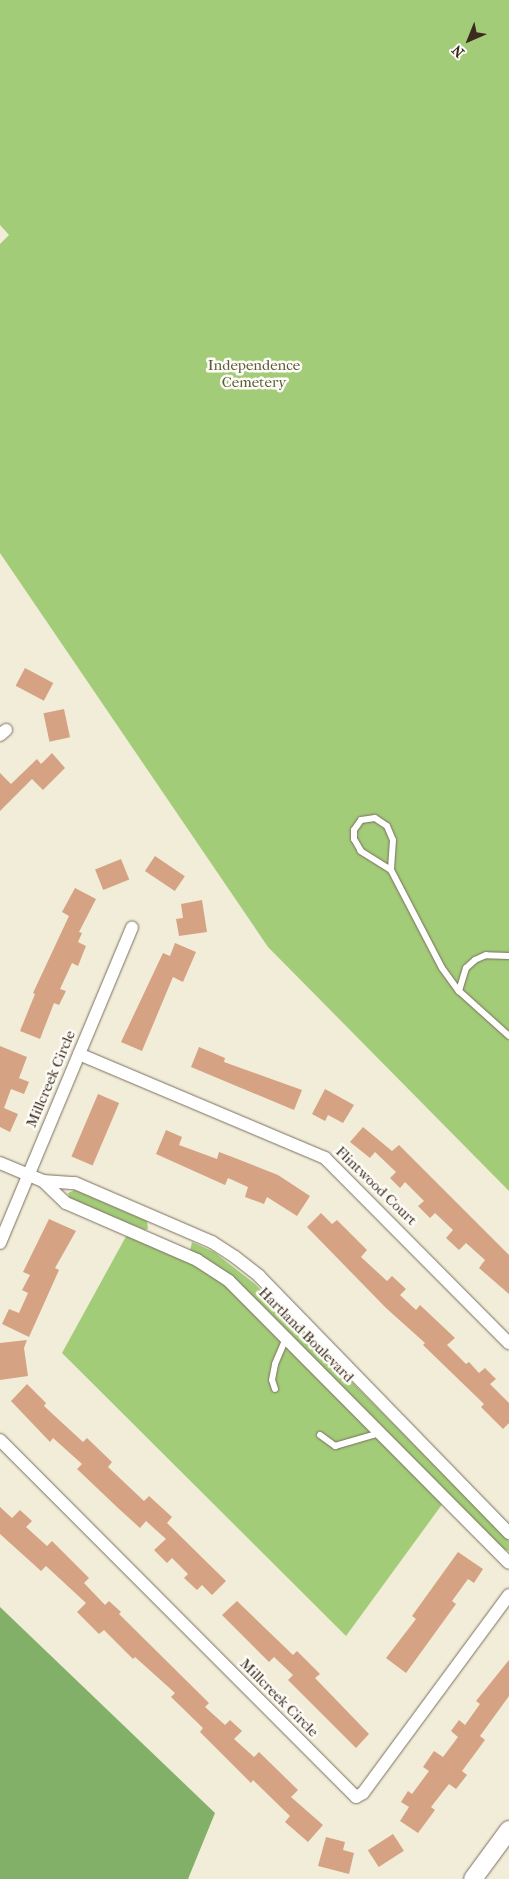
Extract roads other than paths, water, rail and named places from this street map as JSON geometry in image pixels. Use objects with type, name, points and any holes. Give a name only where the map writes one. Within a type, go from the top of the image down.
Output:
[{"type":"main road","points":[[473,1879],[509,1830]]},
{"type":"street","name":"Millcreek Circle","points":[[0,1243],[132,927]]},
{"type":"street","name":"Flintwood Court","points":[[79,1054],[326,1158],[509,1342]]},
{"type":"street","name":"Hartland Boulevard","points":[[0,1163],[42,1181],[66,1202],[198,1260],[229,1281],[509,1563]]},
{"type":"street","name":"Hartland Boulevard","points":[[42,1181],[75,1183],[212,1242],[235,1257],[259,1276],[509,1533]]},
{"type":"street","name":"Millcreek Circle","points":[[0,1440],[356,1798],[363,1793],[509,1595]]},
{"type":"lane","points":[[391,870],[393,840],[388,826],[375,818],[361,820],[354,830],[354,839],[361,851],[391,870],[442,968],[459,991],[509,1036]]},
{"type":"lane","points":[[459,991],[466,968],[476,960],[486,955],[509,956]]},
{"type":"lane","points":[[275,1389],[272,1380],[274,1364],[286,1338]]},
{"type":"lane","points":[[320,1435],[335,1446],[380,1433]]},
{"type":"park label","name":"Independence Cemetery","points":[[254,374]]}]
